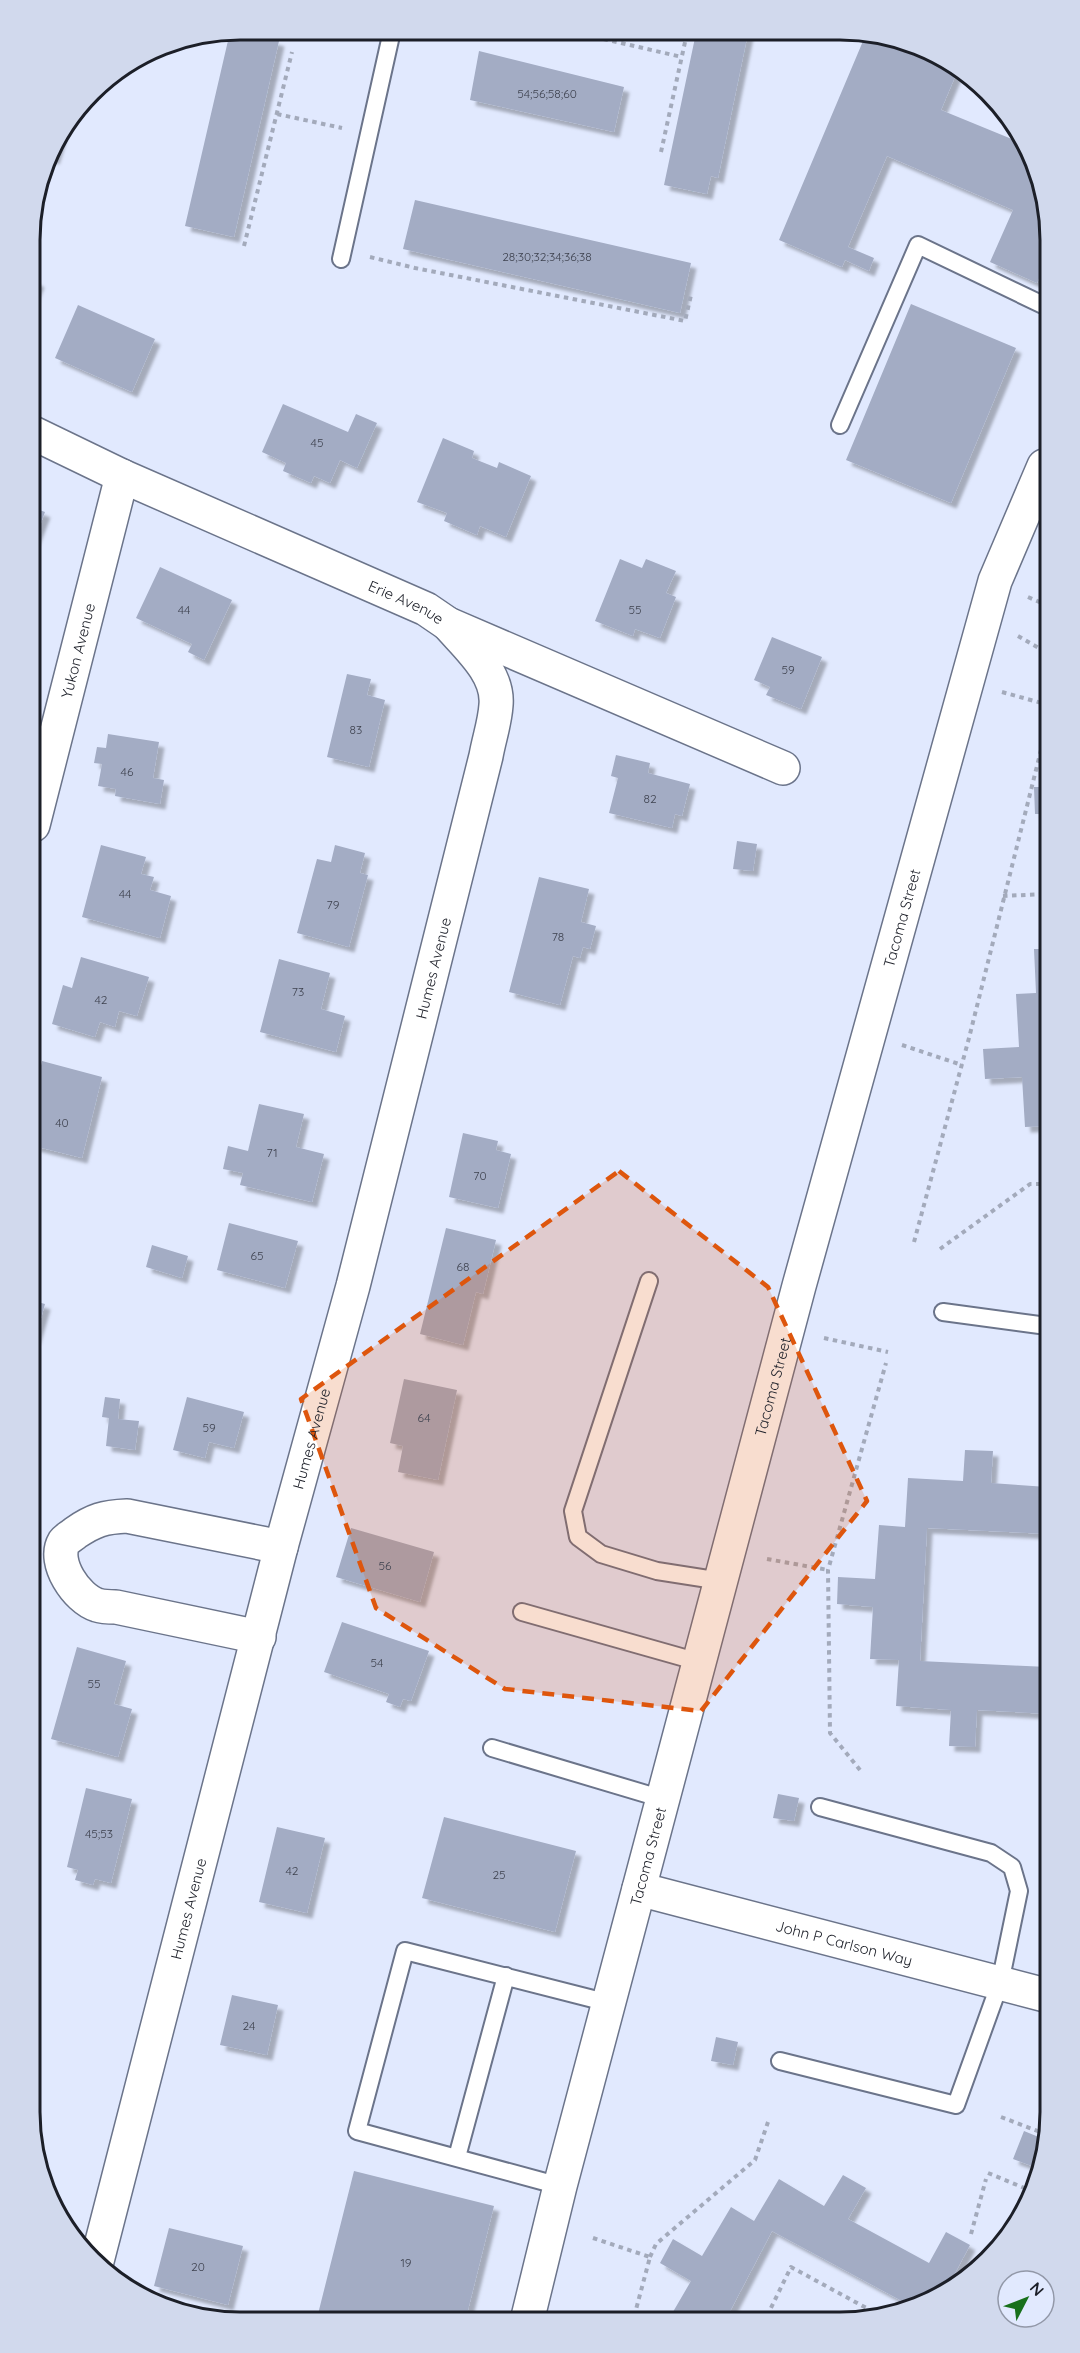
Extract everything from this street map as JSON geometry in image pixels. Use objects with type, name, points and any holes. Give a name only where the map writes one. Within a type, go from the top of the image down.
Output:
[{"type":"street","name":"Erie Avenue","points":[[41,437],[122,476],[426,609],[448,624],[783,768]]},
{"type":"street","name":"Yukon Avenue","points":[[41,795],[122,476]]},
{"type":"street","name":"Tacoma Street","points":[[529,2312],[560,2186],[802,1274],[996,581],[1040,476]]},
{"type":"street","name":"Humes Avenue","points":[[99,2253],[281,1547],[353,1286],[486,756],[497,703],[492,678],[448,624]]},
{"type":"street","points":[[258,1637],[116,1607],[95,1605],[79,1592],[66,1576],[60,1557],[65,1541],[89,1524],[104,1517],[127,1516],[281,1547]]},
{"type":"street","name":"John P Carlson Way","points":[[639,1889],[1039,1993]]},
{"type":"lane","points":[[342,254],[390,41]]},
{"type":"lane","points":[[840,425],[918,245],[1040,304]]},
{"type":"lane","points":[[649,1281],[573,1511],[578,1537],[601,1554],[657,1571],[721,1581]]},
{"type":"lane","points":[[943,1312],[1039,1325]]},
{"type":"lane","points":[[522,1612],[699,1662]]},
{"type":"lane","points":[[492,1748],[663,1799]]},
{"type":"lane","points":[[780,2061],[956,2105],[1000,1983],[1019,1891],[1012,1867],[991,1853],[820,1807]]},
{"type":"lane","points":[[560,2186],[357,2131],[405,1951],[609,2003]]},
{"type":"lane","points":[[457,2157],[506,1976]]},
{"type":"path","points":[[609,40],[682,57]]},
{"type":"path","points":[[661,152],[685,40]]},
{"type":"path","points":[[244,246],[292,52]]},
{"type":"path","points":[[276,114],[370,134]]},
{"type":"path","points":[[342,254],[685,321],[691,295]]},
{"type":"path","points":[[1017,636],[1040,649]]},
{"type":"path","points":[[1000,691],[1040,702]]},
{"type":"path","points":[[914,1242],[962,1065],[1040,754]]},
{"type":"path","points":[[1003,896],[1040,894]]},
{"type":"path","points":[[901,1045],[962,1065]]},
{"type":"path","points":[[940,1249],[1030,1184],[1039,1184]]},
{"type":"path","points":[[824,1338],[888,1352]]},
{"type":"path","points":[[860,1770],[830,1733],[828,1570],[886,1363]]},
{"type":"path","points":[[767,1559],[828,1570]]},
{"type":"path","points":[[1002,2117],[1038,2131]]},
{"type":"path","points":[[635,2312],[650,2257],[656,2244],[755,2160],[768,2122]]},
{"type":"path","points":[[988,2173],[1024,2188]]},
{"type":"path","points":[[971,2234],[986,2179]]},
{"type":"path","points":[[592,2238],[650,2257]]},
{"type":"path","points":[[769,2312],[791,2267],[870,2310]]},
{"type":"highlighted area","points":[[619,1171],[768,1287],[867,1501],[701,1711],[505,1689],[376,1608],[301,1399]]},
{"type":"building","points":[[694,40],[747,40],[718,178],[711,176],[707,194],[664,185]]},
{"type":"building","points":[[228,41],[279,41],[234,237],[185,226]]},
{"type":"building","points":[[863,42],[879,44],[928,61],[955,77],[941,110],[1013,140],[1033,189],[1038,214],[1040,276],[1037,283],[990,262],[1013,210],[887,156],[848,247],[874,258],[869,271],[845,260],[842,267],[779,240]]},
{"type":"building","points":[[479,51],[624,87],[614,132],[470,100]]},
{"type":"building","points":[[415,200],[691,263],[680,313],[403,249]]},
{"type":"building","points":[[911,304],[1016,348],[951,503],[846,460]]},
{"type":"building","points":[[78,305],[155,339],[132,392],[55,358]]},
{"type":"building","points":[[283,404],[348,432],[356,414],[377,423],[357,468],[340,460],[330,483],[314,476],[311,483],[283,471],[286,463],[262,452]]},
{"type":"building","points":[[443,438],[474,451],[472,458],[497,468],[499,462],[531,476],[506,537],[480,526],[477,535],[444,521],[447,513],[417,502]]},
{"type":"building","points":[[41,511],[45,512],[41,523]]},
{"type":"building","points":[[620,559],[642,568],[646,559],[676,571],[666,593],[676,597],[660,638],[635,629],[633,636],[595,621]]},
{"type":"building","points":[[160,567],[232,600],[204,660],[188,652],[192,644],[136,618]]},
{"type":"building","points":[[772,637],[822,657],[801,709],[766,695],[770,687],[754,680]]},
{"type":"building","points":[[347,674],[371,679],[367,695],[385,700],[369,767],[327,757]]},
{"type":"building","points":[[108,734],[159,742],[153,778],[164,780],[160,804],[115,796],[116,789],[98,786],[102,764],[94,763],[97,747],[106,748]]},
{"type":"building","points":[[616,755],[650,763],[648,773],[690,784],[682,816],[675,814],[672,828],[609,813],[618,778],[611,776]]},
{"type":"building","points":[[1034,787],[1040,787],[1040,814],[1035,814]]},
{"type":"building","points":[[737,841],[757,844],[753,871],[733,869]]},
{"type":"building","points":[[101,845],[146,857],[141,874],[154,877],[150,890],[171,896],[160,938],[82,917]]},
{"type":"building","points":[[335,845],[365,853],[360,873],[368,875],[349,947],[297,933],[317,859],[331,862]]},
{"type":"building","points":[[539,877],[589,889],[581,922],[596,926],[590,949],[583,947],[580,958],[573,956],[560,1005],[509,992]]},
{"type":"building","points":[[1034,949],[1040,949],[1040,1126],[1025,1127],[1022,1077],[985,1079],[983,1049],[1019,1047],[1016,994],[1036,993]]},
{"type":"building","points":[[81,957],[149,977],[137,1016],[119,1011],[115,1027],[100,1022],[95,1037],[52,1024],[63,985],[72,988]]},
{"type":"building","points":[[279,959],[330,973],[321,1009],[345,1016],[336,1052],[260,1032]]},
{"type":"building","points":[[42,1061],[102,1077],[82,1158],[41,1148]]},
{"type":"building","points":[[259,1104],[304,1114],[296,1147],[324,1154],[312,1202],[240,1185],[243,1173],[223,1169],[228,1146],[248,1151]]},
{"type":"building","points":[[463,1133],[498,1141],[496,1150],[511,1154],[498,1208],[449,1197]]},
{"type":"building","points":[[229,1223],[298,1241],[285,1288],[217,1270]]},
{"type":"building","points":[[446,1228],[496,1240],[483,1294],[476,1292],[463,1345],[420,1334]]},
{"type":"building","points":[[152,1245],[188,1256],[182,1278],[146,1267]]},
{"type":"building","points":[[40,1303],[45,1304],[40,1320]]},
{"type":"building","points":[[404,1379],[457,1390],[438,1480],[398,1472],[403,1446],[390,1443]]},
{"type":"building","points":[[105,1397],[120,1399],[118,1419],[139,1421],[135,1450],[106,1446],[109,1418],[102,1417]]},
{"type":"building","points":[[187,1397],[244,1412],[234,1448],[209,1442],[205,1458],[173,1450]]},
{"type":"building","points":[[965,1450],[993,1451],[991,1483],[1039,1486],[1039,1534],[927,1528],[920,1661],[1039,1667],[1039,1714],[977,1710],[975,1747],[949,1746],[951,1710],[896,1706],[899,1660],[870,1659],[873,1607],[837,1604],[838,1577],[875,1579],[879,1525],[905,1527],[908,1478],[963,1481]]},
{"type":"building","points":[[351,1528],[434,1552],[420,1602],[336,1577]]},
{"type":"building","points":[[342,1622],[429,1651],[411,1701],[403,1699],[400,1707],[386,1702],[389,1694],[324,1672]]},
{"type":"building","points":[[77,1647],[126,1661],[114,1704],[132,1709],[118,1757],[51,1739]]},
{"type":"building","points":[[86,1788],[132,1799],[111,1883],[95,1879],[93,1885],[75,1880],[78,1870],[67,1867]]},
{"type":"building","points":[[778,1794],[799,1798],[794,1821],[773,1818]]},
{"type":"building","points":[[444,1817],[576,1851],[555,1932],[422,1898]]},
{"type":"building","points":[[277,1827],[325,1838],[307,1913],[259,1902]]},
{"type":"building","points":[[232,1995],[278,2005],[267,2055],[220,2045]]},
{"type":"building","points":[[716,2037],[738,2042],[733,2065],[711,2061]]},
{"type":"building","points":[[1024,2131],[1038,2137],[1032,2166],[1013,2159]]},
{"type":"building","points":[[354,2171],[494,2206],[468,2312],[319,2312]]},
{"type":"building","points":[[843,2175],[866,2188],[848,2219],[929,2263],[946,2232],[970,2245],[955,2275],[940,2286],[903,2302],[772,2231],[730,2312],[673,2312],[691,2281],[660,2263],[673,2239],[702,2256],[731,2207],[754,2221],[779,2179],[824,2206]]},
{"type":"building","points":[[169,2228],[243,2246],[228,2305],[154,2286]]}]
